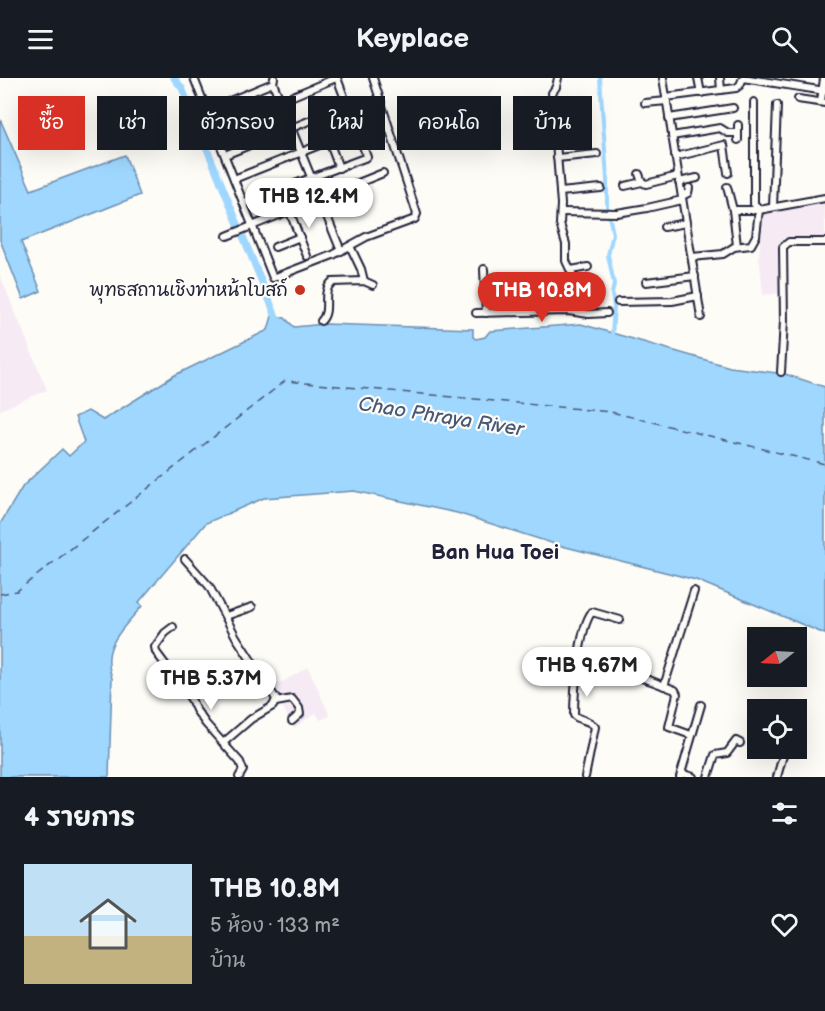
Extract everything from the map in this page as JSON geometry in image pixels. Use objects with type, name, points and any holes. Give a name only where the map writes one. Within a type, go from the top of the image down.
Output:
[{"type":"street","points":[[194,78],[201,96]]},
{"type":"street","points":[[292,96],[337,78],[344,96]]},
{"type":"street","points":[[223,150],[244,203],[250,227],[273,278],[341,251],[366,237],[413,221],[417,214],[373,78]]},
{"type":"street","points":[[552,96],[558,78]]},
{"type":"street","points":[[663,78],[701,317]]},
{"type":"street","points":[[698,78],[701,93]]},
{"type":"street","points":[[720,78],[721,90]]},
{"type":"street","points":[[645,103],[738,87],[742,78],[824,90]]},
{"type":"street","points":[[798,99],[823,103],[824,78]]},
{"type":"street","points":[[240,96],[273,80],[278,96]]},
{"type":"street","points":[[754,102],[754,204],[760,209]]},
{"type":"street","points":[[772,207],[777,105]]},
{"type":"street","points":[[669,118],[732,108]]},
{"type":"street","points":[[672,136],[720,128],[738,136],[738,125]]},
{"type":"street","points":[[296,140],[341,251]]},
{"type":"street","points":[[675,157],[724,146],[728,173]]},
{"type":"street","points":[[234,178],[308,149]]},
{"type":"street","points":[[225,155],[237,150]]},
{"type":"street","points":[[332,150],[339,168]]},
{"type":"street","points":[[244,203],[367,157],[365,150]]},
{"type":"street","points":[[556,150],[560,192],[560,224],[566,244],[566,261],[571,270],[580,312]]},
{"type":"street","points":[[556,158],[597,154]]},
{"type":"street","points":[[230,235],[383,173]]},
{"type":"street","points":[[639,174],[642,182]]},
{"type":"street","points":[[625,186],[642,182],[697,178]]},
{"type":"street","points":[[727,187],[733,210],[737,246]]},
{"type":"street","points":[[560,192],[601,188]]},
{"type":"street","points":[[561,212],[632,211],[682,198],[688,193],[689,188]]},
{"type":"street","points":[[733,210],[760,209],[825,198]]},
{"type":"street","points":[[692,257],[723,254],[737,246],[751,245],[754,242],[760,209]]},
{"type":"street","points":[[289,210],[307,256]]},
{"type":"street","points":[[664,227],[686,223]]},
{"type":"street","points":[[275,247],[300,237]]},
{"type":"street","points":[[781,372],[784,321],[783,247],[789,242],[825,242]]},
{"type":"street","points":[[350,246],[364,281]]},
{"type":"street","points":[[571,270],[588,267]]},
{"type":"street","points":[[484,269],[486,313]]},
{"type":"street","points":[[646,282],[695,276]]},
{"type":"street","points":[[321,321],[326,313],[328,285],[336,281],[364,281],[373,285]]},
{"type":"street","points":[[618,302],[672,301],[698,296]]},
{"type":"street","points":[[476,313],[568,310],[607,313]]},
{"type":"street","points":[[185,559],[210,586],[236,637],[275,696],[276,702]]},
{"type":"street","points":[[664,686],[694,591]]},
{"type":"street","points":[[226,616],[252,607]]},
{"type":"street","points":[[585,777],[595,727],[574,715],[578,662],[586,624],[592,612],[620,620]]},
{"type":"street","points":[[173,627],[165,633],[155,649],[192,699],[197,713],[243,767],[239,777]]},
{"type":"street","points":[[578,662],[604,667],[675,690],[677,694],[669,727],[691,735]]},
{"type":"street","points":[[223,743],[276,702],[290,698],[299,708],[300,714],[292,721]]},
{"type":"street","points":[[693,777],[681,775],[701,705]]},
{"type":"street","points":[[708,777],[715,755],[727,753],[735,742],[740,742]]},
{"type":"street","points":[[777,777],[782,759]]},
{"type":"shaded area","points":[[825,198],[825,237],[782,239],[782,293],[763,295],[759,256],[762,211]]},
{"type":"shaded area","points":[[0,275],[47,390],[0,410]]},
{"type":"shaded area","points":[[308,667],[330,716],[320,720],[316,713],[294,728],[274,687]]},
{"type":"water","points":[[0,119],[31,190],[125,155],[140,195],[21,242],[41,291],[23,299],[0,240]]},
{"type":"water","name":"Chao Phraya River","points":[[272,316],[285,318],[294,327],[325,324],[473,329],[473,337],[476,339],[485,337],[490,331],[581,324],[730,367],[785,374],[825,387],[825,634],[696,580],[558,545],[457,513],[354,491],[264,498],[206,523],[139,602],[142,606],[115,639],[109,656],[112,678],[109,777],[0,777],[0,524],[23,486],[62,449],[69,456],[84,442],[75,417],[88,411],[103,420],[175,375],[268,330]]},
{"type":"waterway","points":[[174,78],[182,88],[279,324]]},
{"type":"waterway","points":[[600,78],[607,206],[613,234],[608,255],[614,284],[612,335]]},
{"type":"ferry route","points":[[0,594],[17,591],[285,381],[611,412],[825,464]]},
{"type":"place","name":"พุทธสถานเชิงท่าหน้าโบสถ์","points":[[300,290]]},
{"type":"district","name":"Ban Hua Toei","points":[[495,552]]}]
